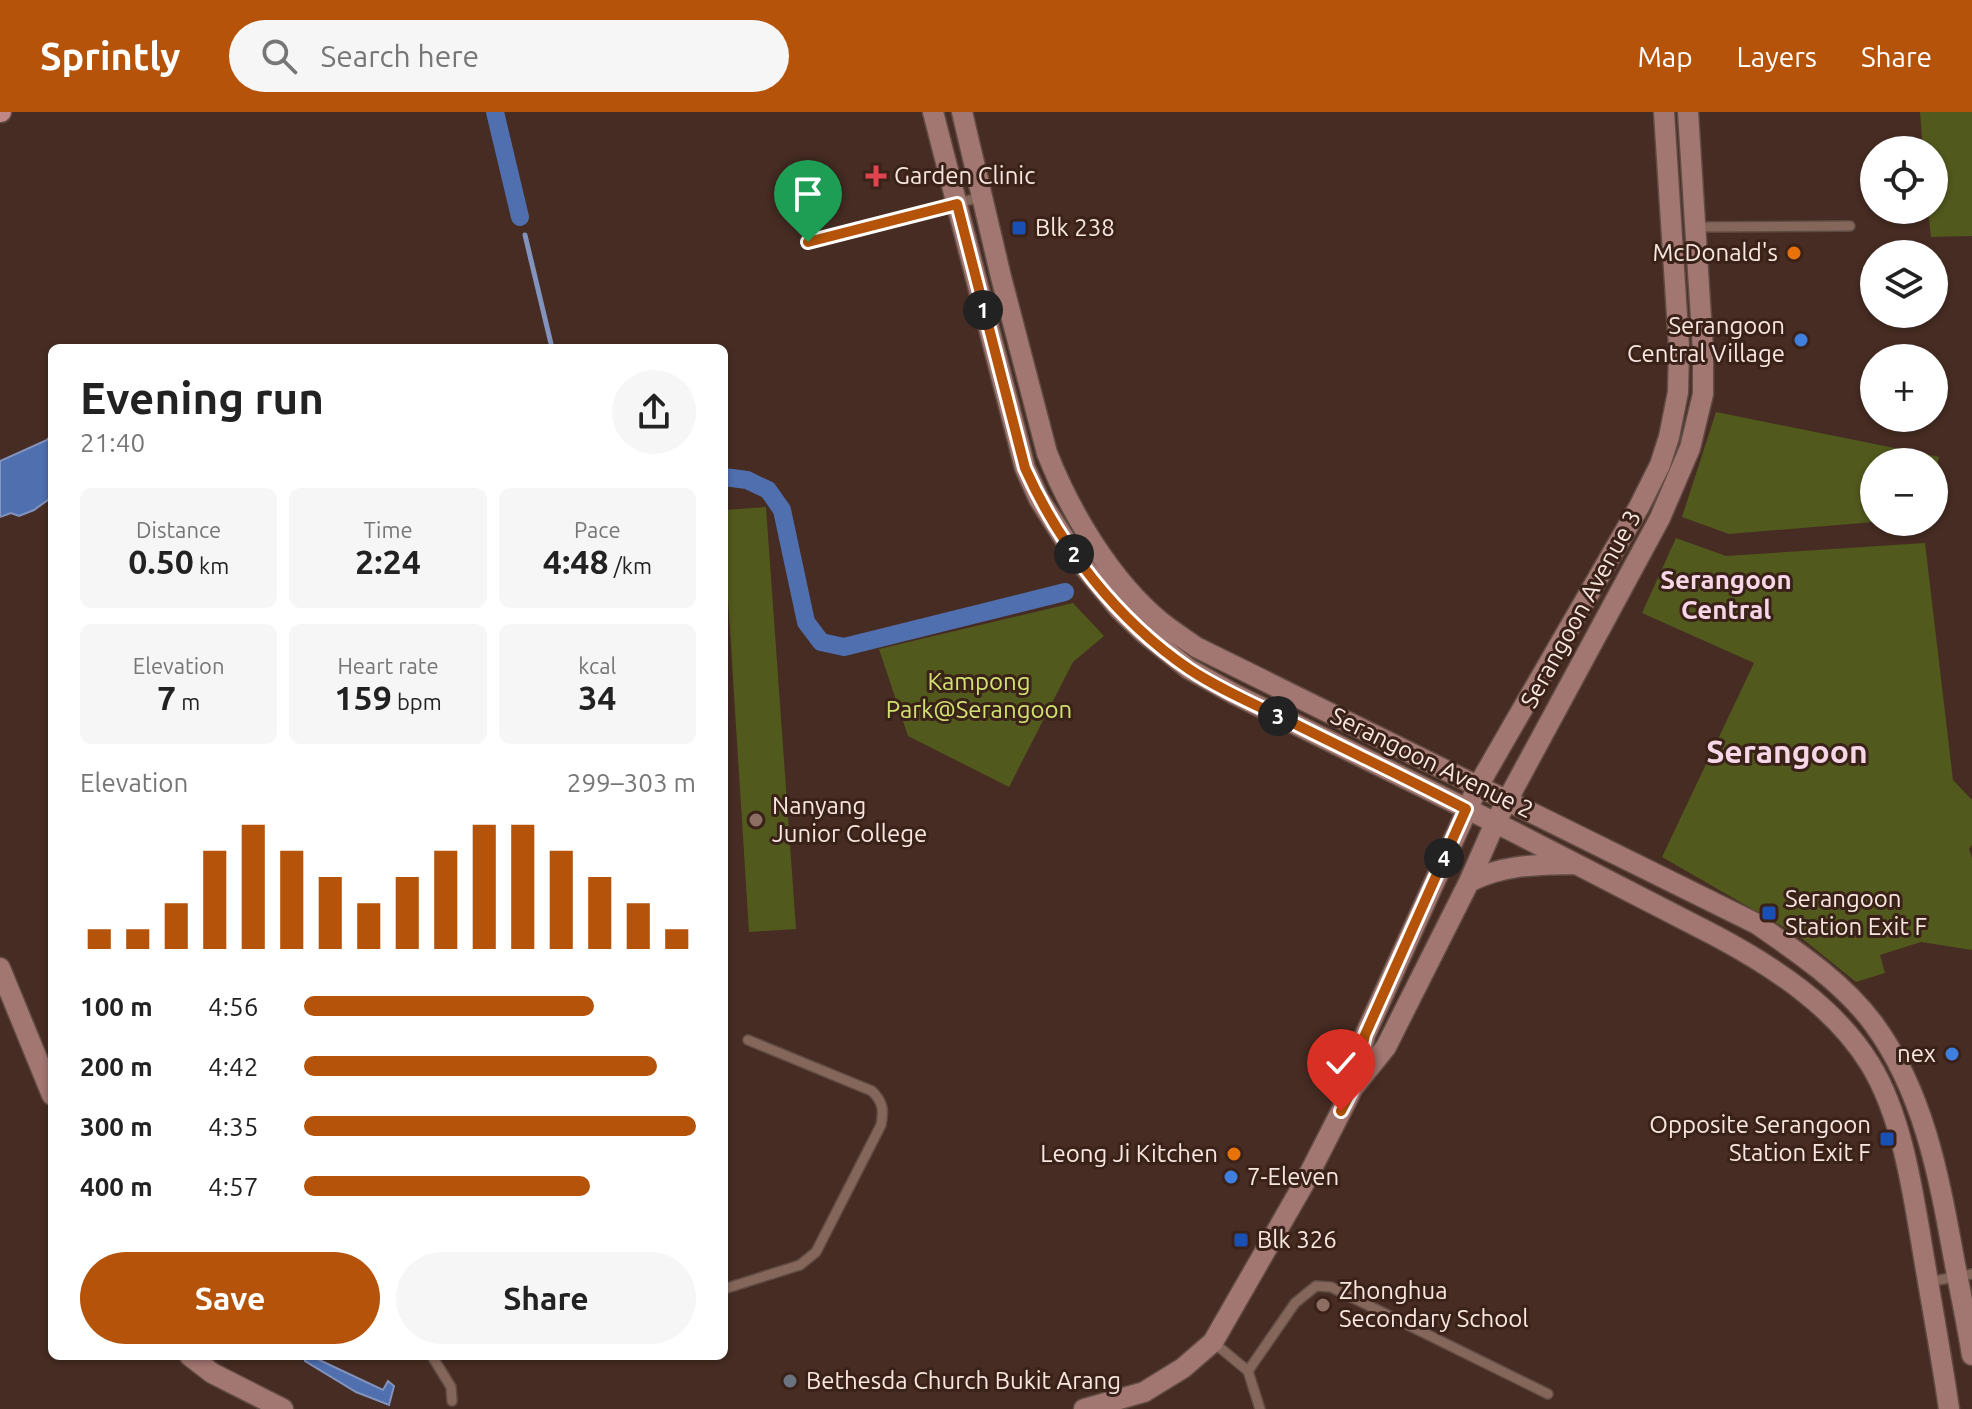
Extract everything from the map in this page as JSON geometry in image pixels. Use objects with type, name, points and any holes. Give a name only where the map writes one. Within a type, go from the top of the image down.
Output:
[{"type":"main road","name":"Serangoon Avenue 2","points":[[933,112],[1025,468],[1039,499],[1076,557],[1144,633],[1189,669],[1578,864],[1749,954],[1822,1007],[1870,1063],[1885,1092],[1897,1128],[1914,1203],[1949,1409]]},
{"type":"main road","name":"Serangoon Avenue 2","points":[[962,112],[1047,453],[1091,540],[1134,596],[1160,621],[1196,647],[1757,924],[1816,967],[1853,1000],[1873,1022],[1909,1082],[1965,1276],[1972,1348]]},
{"type":"main road","name":"Serangoon Avenue 3","points":[[1353,1088],[1365,1035],[1466,809],[1639,507],[1660,465],[1669,437],[1678,392],[1679,347],[1664,112]]},
{"type":"main road","name":"Serangoon Avenue 3","points":[[1084,1409],[1124,1404],[1183,1368],[1213,1342],[1306,1180],[1353,1088],[1386,1047],[1469,882],[1495,823],[1660,518],[1690,448],[1703,394],[1688,112]]},
{"type":"main road","points":[[1469,882],[1486,873],[1520,865],[1578,864]]},
{"type":"main road","points":[[1627,891],[1640,867]]},
{"type":"main road","points":[[0,968],[48,1085]]},
{"type":"main road","points":[[195,1360],[212,1373],[283,1409]]},
{"type":"lane","points":[[808,242],[981,197]]},
{"type":"lane","points":[[1695,227],[1850,226]]},
{"type":"lane","points":[[728,1288],[800,1265],[816,1252],[881,1125],[884,1111],[880,1099],[872,1091],[748,1040]]},
{"type":"lane","points":[[1870,1063],[1891,1050]]},
{"type":"lane","points":[[1885,1092],[1909,1082]]},
{"type":"lane","points":[[1928,1282],[1965,1276]]},
{"type":"lane","points":[[1248,1371],[1295,1303],[1316,1286],[1331,1287],[1548,1394]]},
{"type":"lane","points":[[1213,1342],[1248,1371],[1260,1409]]},
{"type":"lane","points":[[434,1360],[451,1387],[452,1401]]},
{"type":"green space","points":[[1920,112],[1972,112],[1972,236],[1931,237],[1930,224],[1948,224],[1948,136],[1922,136]]},
{"type":"green space","points":[[1716,412],[1894,448],[1860,448],[1860,523],[1729,534],[1682,517]]},
{"type":"green space","points":[[766,507],[796,929],[749,932],[728,599],[728,510]]},
{"type":"green space","points":[[1676,538],[1726,556],[1925,543],[1953,780],[1972,800],[1972,845],[1969,849],[1972,858],[1972,950],[1921,942],[1880,955],[1885,973],[1856,982],[1799,936],[1662,857],[1754,663],[1642,613]]},
{"type":"green space","name":"Kampong Park@Serangoon","points":[[1073,603],[1104,636],[1073,662],[1009,787],[908,736],[879,649]]},
{"type":"water","points":[[47,440],[48,500],[19,516],[11,513],[0,517],[0,461]]},
{"type":"water","points":[[319,1360],[383,1390],[388,1381],[394,1386],[389,1405],[356,1392],[305,1361]]},
{"type":"waterway","points":[[495,112],[520,217]]},
{"type":"waterway","points":[[525,235],[551,344]]},
{"type":"waterway","points":[[728,478],[747,480],[768,490],[782,510],[806,622],[821,642],[844,647],[1065,592]]},
{"type":"place","name":"Garden Clinic","points":[[876,176]]},
{"type":"place","name":"Blk 238","points":[[1019,228]]},
{"type":"place","name":"McDonald's","points":[[1794,253]]},
{"type":"place","name":"Serangoon Central Village","points":[[1801,340]]},
{"type":"place","name":"Nanyang Junior College","points":[[756,820]]},
{"type":"place","name":"Serangoon Station Exit F","points":[[1769,913]]},
{"type":"place","name":"nex","points":[[1952,1054]]},
{"type":"place","name":"Opposite Serangoon Station Exit F","points":[[1887,1139]]},
{"type":"place","name":"Leong Ji Kitchen","points":[[1234,1154]]},
{"type":"place","name":"7-Eleven","points":[[1231,1177]]},
{"type":"place","name":"Blk 326","points":[[1241,1240]]},
{"type":"place","name":"Zhonghua Secondary School","points":[[1323,1305]]},
{"type":"place","name":"Bethesda Church Bukit Arang","points":[[790,1381]]},
{"type":"district","name":"Serangoon Central","points":[[1726,595]]},
{"type":"district","name":"Serangoon","points":[[1787,752]]},
{"type":"route","points":[[808,242],[957,204],[1025,468],[1039,499],[1076,557],[1119,609],[1189,669],[1466,809],[1365,1035],[1353,1088],[1341,1111]]}]
